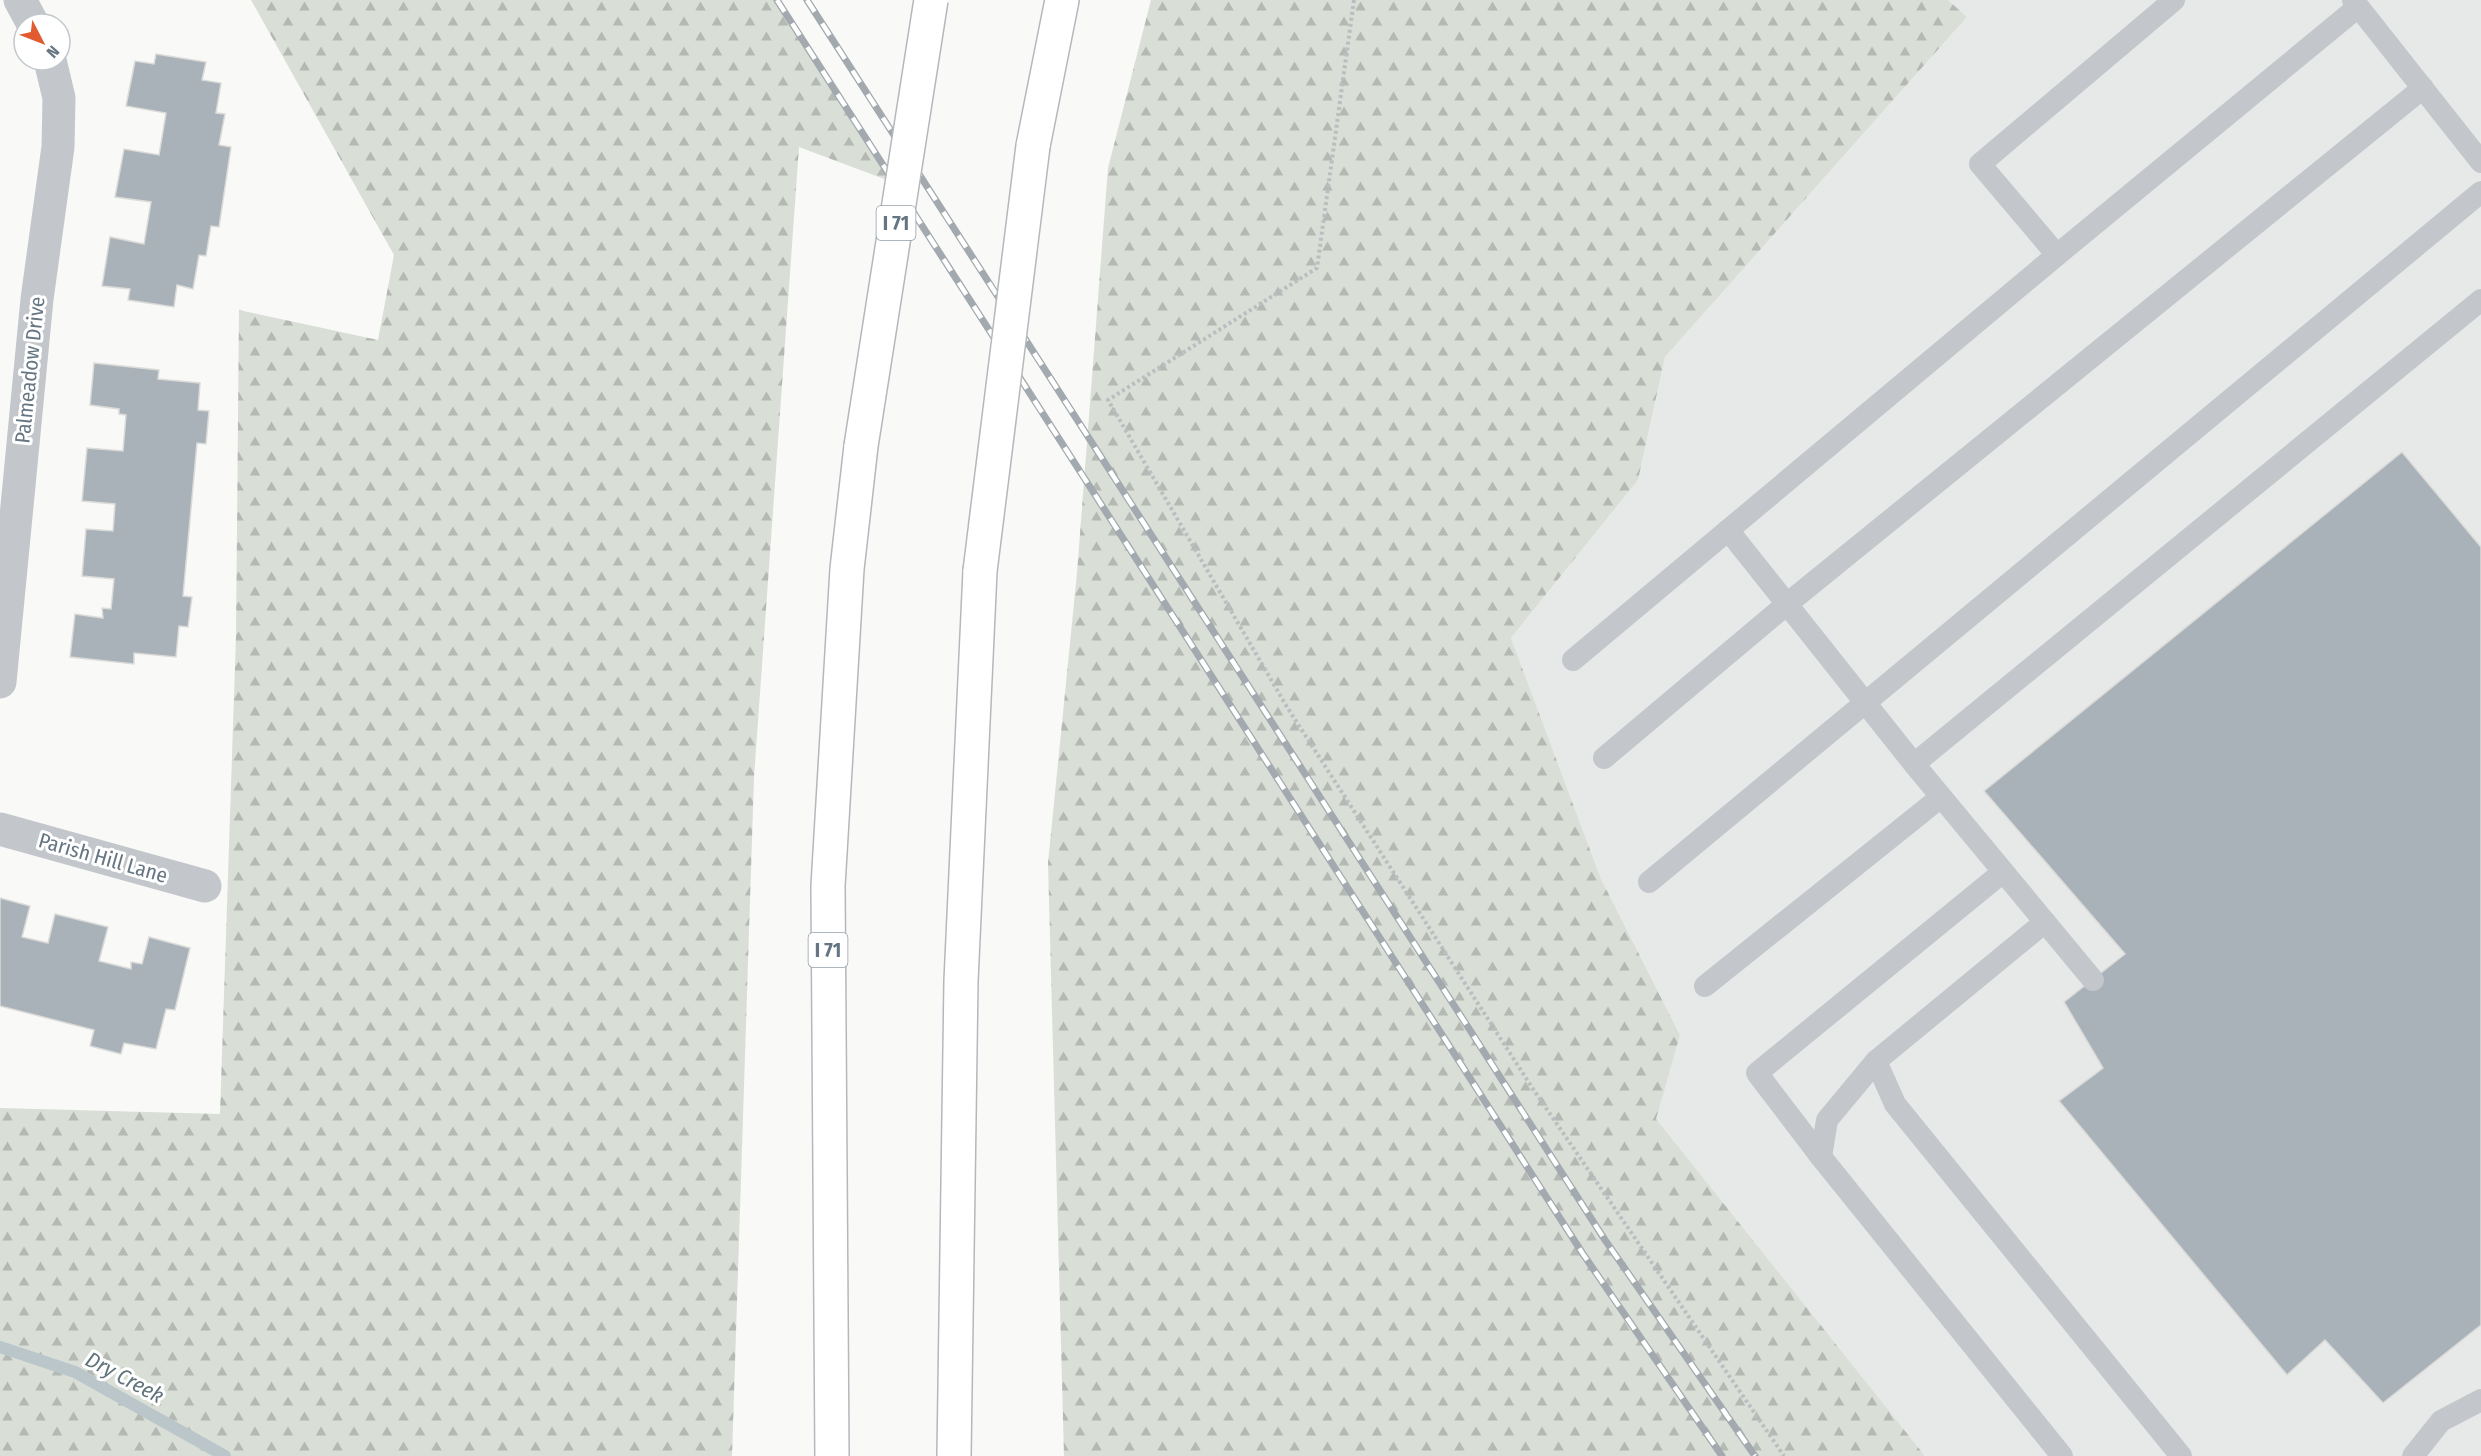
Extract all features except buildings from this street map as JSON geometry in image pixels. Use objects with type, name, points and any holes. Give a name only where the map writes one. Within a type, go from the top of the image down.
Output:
[{"type":"highway","name":"I 71","points":[[832,1456],[828,886],[847,569],[861,446],[931,0]]},
{"type":"highway","points":[[954,1456],[961,981],[980,571],[1033,146],[1062,0]]},
{"type":"street","name":"Palmeadow Drive","points":[[0,682],[37,299],[58,147],[59,98],[53,72]]},
{"type":"street","name":"Parish Hill Lane","points":[[0,829],[206,886]]},
{"type":"lane","points":[[2057,255],[1980,164],[2174,0]]},
{"type":"lane","points":[[1573,660],[2356,4],[2481,162]]},
{"type":"lane","points":[[1604,758],[1787,604],[2423,88]]},
{"type":"lane","points":[[1649,882],[2481,192]]},
{"type":"lane","points":[[1914,764],[2481,300]]},
{"type":"lane","points":[[1728,530],[1914,764],[2093,980]]},
{"type":"lane","points":[[1706,986],[1941,797]]},
{"type":"lane","points":[[2003,872],[1757,1073],[1821,1157],[2062,1456]]},
{"type":"lane","points":[[1821,1157],[1827,1120],[1876,1062],[2045,922]]},
{"type":"lane","points":[[1876,1062],[1895,1104],[2181,1456]]},
{"type":"lane","points":[[2413,1456],[2441,1421],[2481,1400]]},
{"type":"path","points":[[1354,0],[1317,268],[1108,400],[1287,707],[1533,1089],[1784,1456]]},
{"type":"shaded area","points":[[1948,0],[2481,0],[2481,1456],[1925,1456],[1655,1119],[1680,1035],[1601,879],[1511,638],[1638,480],[1665,357],[1967,17]]},
{"type":"green space","points":[[251,0],[777,0],[895,183],[799,147],[754,777],[732,1456],[0,1456],[0,1108],[220,1114],[236,637],[239,310],[378,340],[394,255]]},
{"type":"green space","points":[[1151,0],[1948,0],[1967,17],[1665,357],[1638,480],[1511,638],[1601,879],[1680,1035],[1656,1119],[1925,1456],[1064,1456],[1048,863],[1077,573],[1108,168]]},
{"type":"waterway","name":"Dry Creek","points":[[0,1347],[75,1372],[225,1456]]},
{"type":"railway","points":[[777,0],[1583,1254],[1722,1456]]},
{"type":"railway","points":[[807,0],[1605,1240],[1755,1456]]}]
